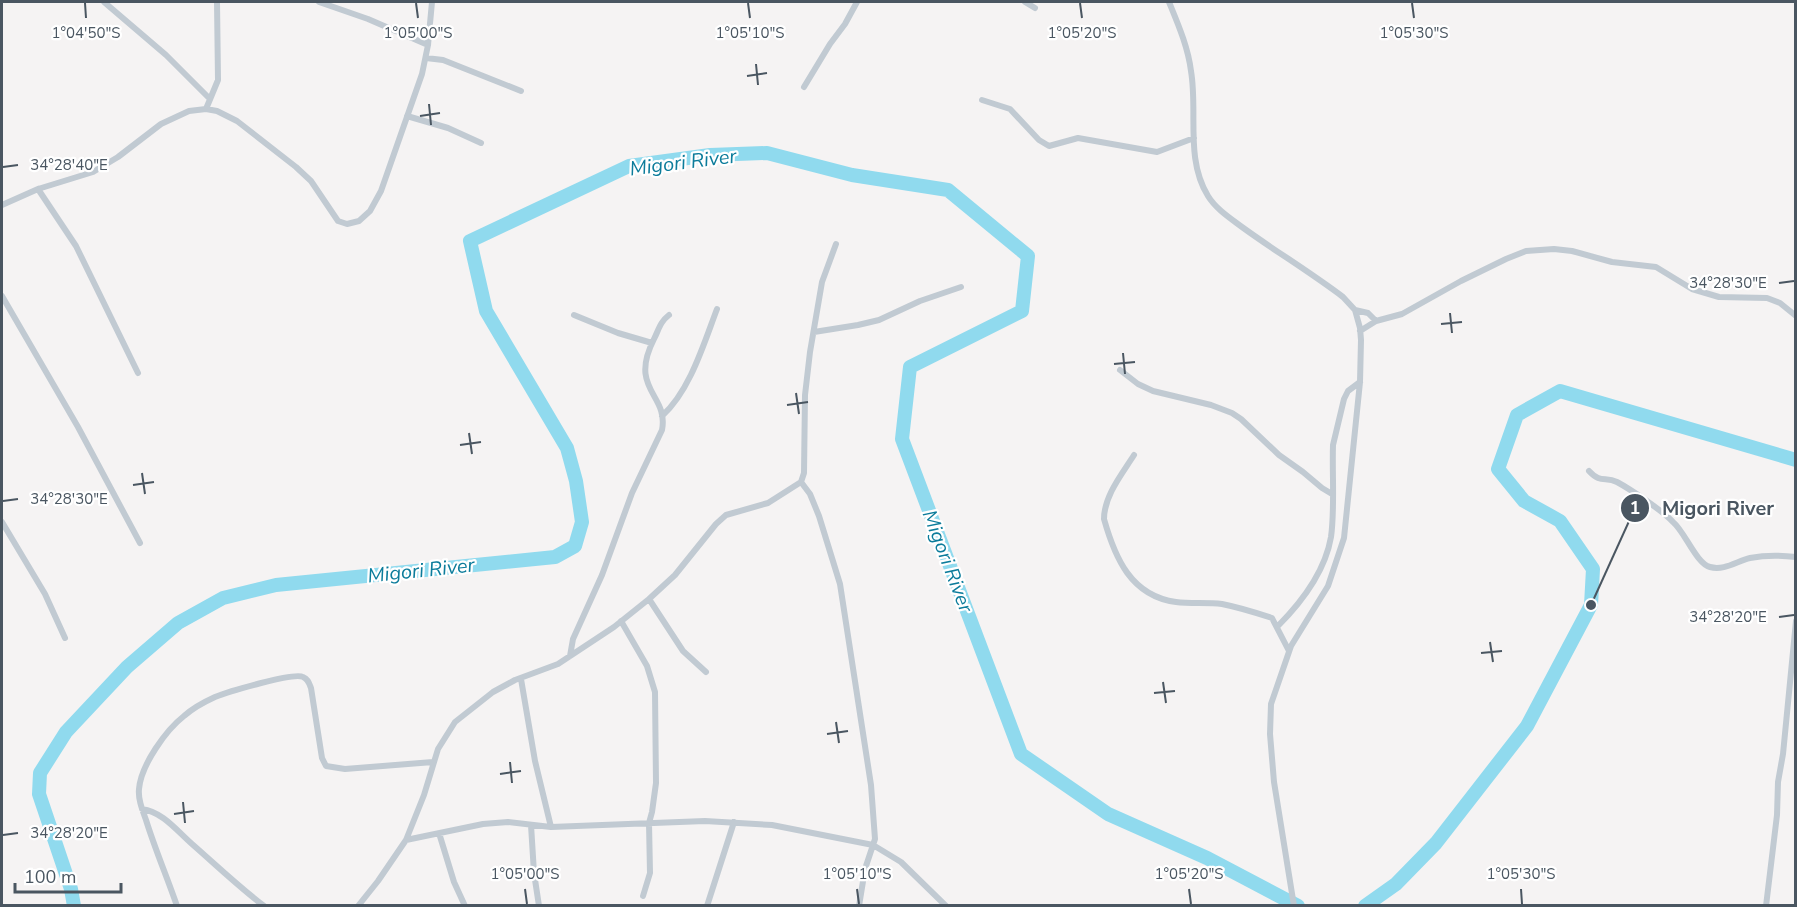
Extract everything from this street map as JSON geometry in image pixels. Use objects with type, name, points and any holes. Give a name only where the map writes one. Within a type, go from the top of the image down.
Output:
[{"type":"street","points":[[105,2],[166,55],[210,99]]},
{"type":"street","points":[[206,109],[216,88],[219,71],[217,2]]},
{"type":"street","points":[[319,2],[368,19],[428,45]]},
{"type":"street","points":[[2,205],[38,189],[93,172],[113,161],[161,124],[189,111],[206,109],[218,111],[237,121],[296,167],[311,181],[338,221],[347,224],[359,221],[370,211],[381,191],[417,91],[426,58],[432,2]]},
{"type":"street","points":[[804,87],[857,2]]},
{"type":"street","points":[[1024,2],[1035,8]]},
{"type":"street","points":[[1169,2],[1189,57],[1192,72],[1197,172],[1209,198],[1251,234],[1333,290],[1355,310],[1368,313],[1376,321]]},
{"type":"street","points":[[426,58],[443,60],[521,91]]},
{"type":"street","points":[[982,100],[1010,109],[1043,143],[1049,146],[1078,138],[1157,152],[1194,138]]},
{"type":"street","points":[[407,116],[448,128],[481,143]]},
{"type":"street","points":[[38,189],[76,246],[138,374]]},
{"type":"street","points":[[358,906],[406,840],[442,740],[455,722],[493,692],[551,667],[570,656],[649,600],[683,567],[720,519],[734,512],[768,503],[801,482],[804,466],[805,395],[814,332],[822,282],[836,244]]},
{"type":"street","points":[[1360,331],[1376,321],[1402,314],[1461,281],[1519,254],[1534,250],[1554,249],[1572,251],[1621,264],[1656,267],[1692,289],[1719,297],[1767,297],[1780,303],[1796,316]]},
{"type":"street","points":[[814,332],[858,326],[879,320],[920,301],[960,287]]},
{"type":"street","points":[[2,297],[78,427],[140,543]]},
{"type":"street","points":[[662,416],[674,406],[683,391],[717,309]]},
{"type":"street","points":[[1294,906],[1274,782],[1270,704],[1289,651],[1328,586],[1344,538],[1360,382],[1360,331],[1355,310]]},
{"type":"street","points":[[574,315],[618,333],[652,342]]},
{"type":"street","points":[[570,656],[573,639],[602,575],[632,493],[662,430],[659,405],[646,380],[645,359],[661,322],[669,315]]},
{"type":"street","points":[[1120,370],[1138,384],[1154,391],[1211,405],[1232,413],[1279,455],[1332,494]]},
{"type":"street","points":[[1277,627],[1302,600],[1322,565],[1330,539],[1333,445],[1348,391],[1360,382]]},
{"type":"street","points":[[1134,454],[1114,488],[1104,512],[1104,519],[1118,557],[1133,582],[1144,591],[1162,599],[1185,603],[1223,604],[1272,618],[1289,651]]},
{"type":"street","points":[[1588,471],[1597,479],[1617,483],[1670,518],[1707,566],[1720,568],[1751,558],[1775,555],[1796,557]]},
{"type":"street","points":[[801,482],[810,494],[819,516],[840,584],[871,785],[875,831],[865,869],[859,906]]},
{"type":"street","points":[[2,522],[45,594],[65,639]]},
{"type":"street","points":[[649,600],[683,651],[706,672]]},
{"type":"street","points":[[621,621],[647,666],[655,692],[656,783],[649,823],[650,873],[643,896]]},
{"type":"street","points":[[1766,906],[1796,621]]},
{"type":"street","points":[[177,906],[142,809],[139,791],[142,775],[152,754],[175,723],[195,708],[216,697],[293,676],[304,677],[311,688],[322,758],[326,766],[345,770],[434,762]]},
{"type":"street","points":[[521,679],[535,761],[551,827]]},
{"type":"street","points":[[142,809],[152,811],[172,825],[264,906]]},
{"type":"street","points":[[406,840],[508,822],[551,827],[734,822],[782,826],[873,845],[901,862],[946,906]]},
{"type":"street","points":[[707,906],[734,822]]},
{"type":"street","points":[[531,825],[538,906]]},
{"type":"street","points":[[439,833],[454,882],[465,906]]},
{"type":"waterway","name":"Migori River","points":[[74,906],[71,889],[39,794],[40,773],[66,732],[127,667],[178,623],[223,598],[276,585],[555,557],[575,546],[582,522],[576,481],[567,448],[486,311],[470,241],[629,166],[710,155],[767,153],[852,175],[948,190],[1028,256],[1022,311],[910,367],[902,439],[1021,754],[1108,814],[1207,858],[1298,906]]},
{"type":"waterway","name":"Migori River","points":[[1365,906],[1396,884],[1436,843],[1527,726],[1591,605],[1593,569],[1560,521],[1524,501],[1498,469],[1517,415],[1560,391],[1796,460]]},
{"type":"place","name":"Migori River","points":[[1591,605]]}]
